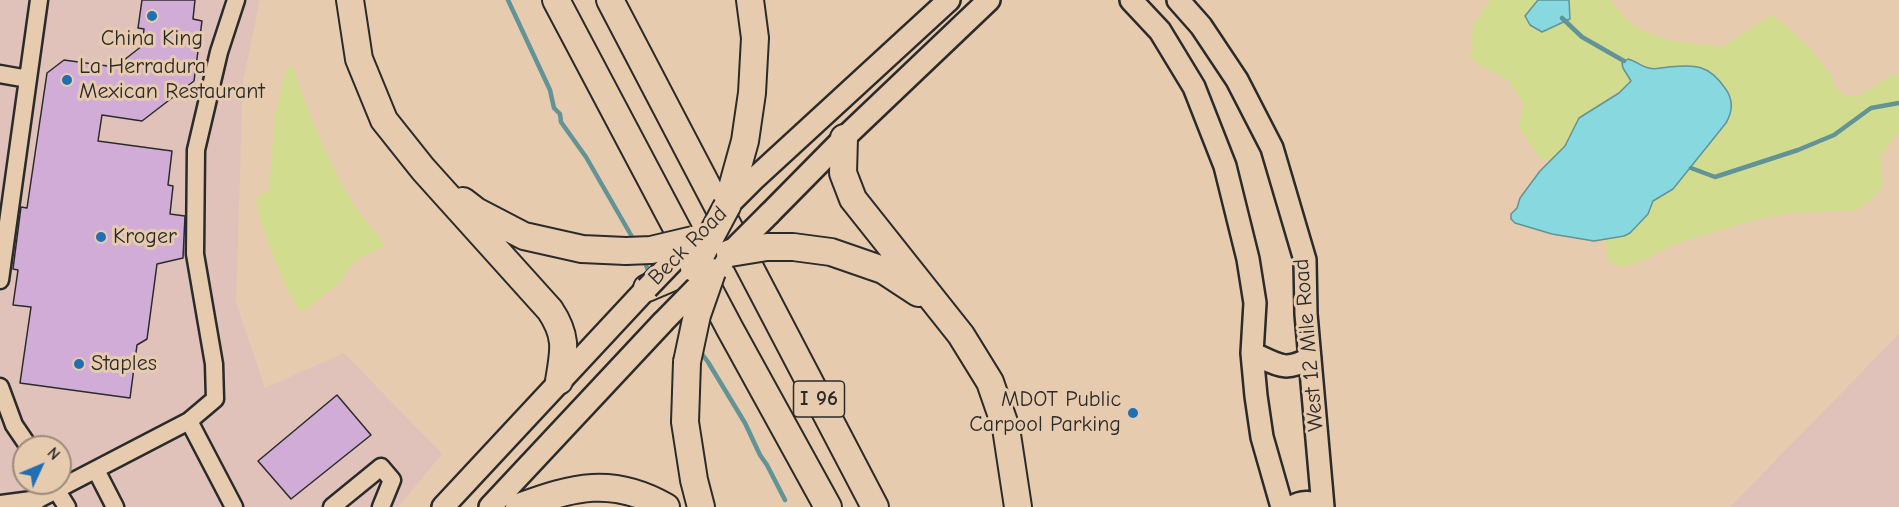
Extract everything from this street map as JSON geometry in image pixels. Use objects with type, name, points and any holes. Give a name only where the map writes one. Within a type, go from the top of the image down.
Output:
[{"type":"highway","points":[[350,0],[359,59],[384,120],[423,169],[560,324],[563,336],[563,355],[559,381]]},
{"type":"highway","name":"I 96","points":[[556,0],[828,507]]},
{"type":"highway","name":"I 96","points":[[610,0],[875,507]]},
{"type":"highway","points":[[701,507],[694,480],[685,422],[687,362],[715,245],[745,141],[752,93],[755,38],[750,0]]},
{"type":"highway","points":[[844,138],[843,173],[853,200],[961,334],[990,382],[1006,428],[1018,507]]},
{"type":"highway","points":[[423,169],[476,211],[524,236],[582,249],[626,251],[715,245],[793,247],[831,252],[883,270],[923,296],[961,334]]},
{"type":"highway","points":[[663,322],[715,245],[753,180]]},
{"type":"highway","points":[[646,288],[770,213]]},
{"type":"highway","points":[[519,507],[561,492],[598,486],[633,493],[666,507]]},
{"type":"main road","points":[[753,180],[949,0]]},
{"type":"main road","points":[[770,213],[844,138],[989,0]]},
{"type":"main road","points":[[1131,0],[1160,31],[1194,87],[1225,166],[1248,259],[1255,303],[1252,353],[1262,437],[1282,507]]},
{"type":"main road","name":"West 12 Mile Road","points":[[1178,0],[1201,26],[1237,80],[1272,148],[1305,260],[1310,358],[1323,507]]},
{"type":"main road","name":"Beck Road","points":[[443,507],[646,288]]},
{"type":"main road","name":"Beck Road","points":[[490,507],[663,322]]},
{"type":"main road","points":[[1252,353],[1287,368],[1310,358]]},
{"type":"main road","points":[[1292,507],[1297,503],[1309,502],[1323,507]]},
{"type":"lane","points":[[0,280],[39,0]]},
{"type":"lane","points":[[72,480],[96,470],[189,421],[215,399],[214,364],[195,254],[195,150],[219,52],[236,0]]},
{"type":"lane","points":[[0,75],[28,79]]},
{"type":"lane","points":[[0,387],[14,425],[21,435]]},
{"type":"lane","points":[[189,421],[234,507]]},
{"type":"lane","points":[[332,507],[381,467],[392,480],[381,507]]},
{"type":"lane","points":[[96,470],[116,507]]},
{"type":"lane","points":[[0,504],[34,503]]},
{"type":"shaded area","points":[[0,0],[260,0],[243,81],[236,302],[265,388],[344,353],[442,454],[398,507],[0,507]]},
{"type":"shaded area","points":[[1899,334],[1899,507],[1730,507]]},
{"type":"green space","points":[[1490,0],[1538,0],[1525,17],[1542,32],[1570,19],[1569,0],[1612,0],[1612,3],[1628,21],[1640,29],[1667,40],[1722,47],[1771,15],[1786,25],[1809,47],[1831,75],[1834,85],[1845,96],[1866,92],[1896,74],[1899,76],[1899,131],[1880,157],[1883,186],[1872,199],[1854,211],[1790,213],[1759,219],[1673,245],[1640,262],[1620,267],[1607,260],[1606,240],[1630,233],[1648,214],[1653,201],[1673,189],[1726,123],[1723,86],[1706,69],[1680,67],[1654,69],[1647,68],[1637,61],[1623,68],[1631,80],[1627,86],[1579,118],[1565,146],[1551,161],[1540,159],[1518,126],[1524,104],[1508,80],[1478,64],[1470,57],[1473,25]]},
{"type":"green space","points":[[288,65],[293,68],[313,122],[337,175],[356,208],[384,244],[383,247],[361,257],[348,269],[341,281],[303,312],[297,306],[282,278],[262,224],[256,199],[269,189],[275,114]]},
{"type":"water","points":[[1538,0],[1569,0],[1570,19],[1542,32],[1530,25],[1525,16]]},
{"type":"water","points":[[1628,59],[1651,69],[1694,66],[1707,70],[1719,80],[1730,97],[1731,110],[1726,123],[1673,189],[1653,201],[1648,214],[1630,233],[1624,236],[1594,241],[1552,234],[1515,223],[1511,219],[1511,214],[1517,208],[1520,198],[1540,171],[1565,146],[1579,118],[1619,93],[1631,81],[1622,63]]},
{"type":"building","points":[[142,0],[195,0],[193,19],[202,21],[194,81],[142,121],[102,115],[98,141],[172,151],[168,185],[173,186],[170,214],[185,216],[183,258],[157,264],[147,339],[137,345],[130,398],[20,383],[31,307],[13,305],[18,270],[13,269],[21,207],[27,208],[47,73],[64,60],[115,67],[142,46],[144,29],[138,28]]},
{"type":"building","points":[[337,395],[371,435],[291,499],[258,461]]},
{"type":"waterway","points":[[508,0],[550,90],[554,108],[560,114],[561,122],[586,157],[635,242]]},
{"type":"waterway","points":[[1562,18],[1582,37],[1624,61]]},
{"type":"waterway","points":[[1691,168],[1715,177],[1798,150],[1834,135],[1871,108],[1899,103]]},
{"type":"waterway","points":[[643,258],[650,275]]},
{"type":"waterway","points":[[699,350],[745,423],[785,500]]},
{"type":"place","name":"China King","points":[[152,16]]},
{"type":"place","name":"La Herradura Mexican Restaurant","points":[[67,80]]},
{"type":"place","name":"Kroger","points":[[101,237]]},
{"type":"place","name":"Staples","points":[[79,364]]},
{"type":"place","name":"MDOT Public Carpool Parking","points":[[1133,413]]}]
